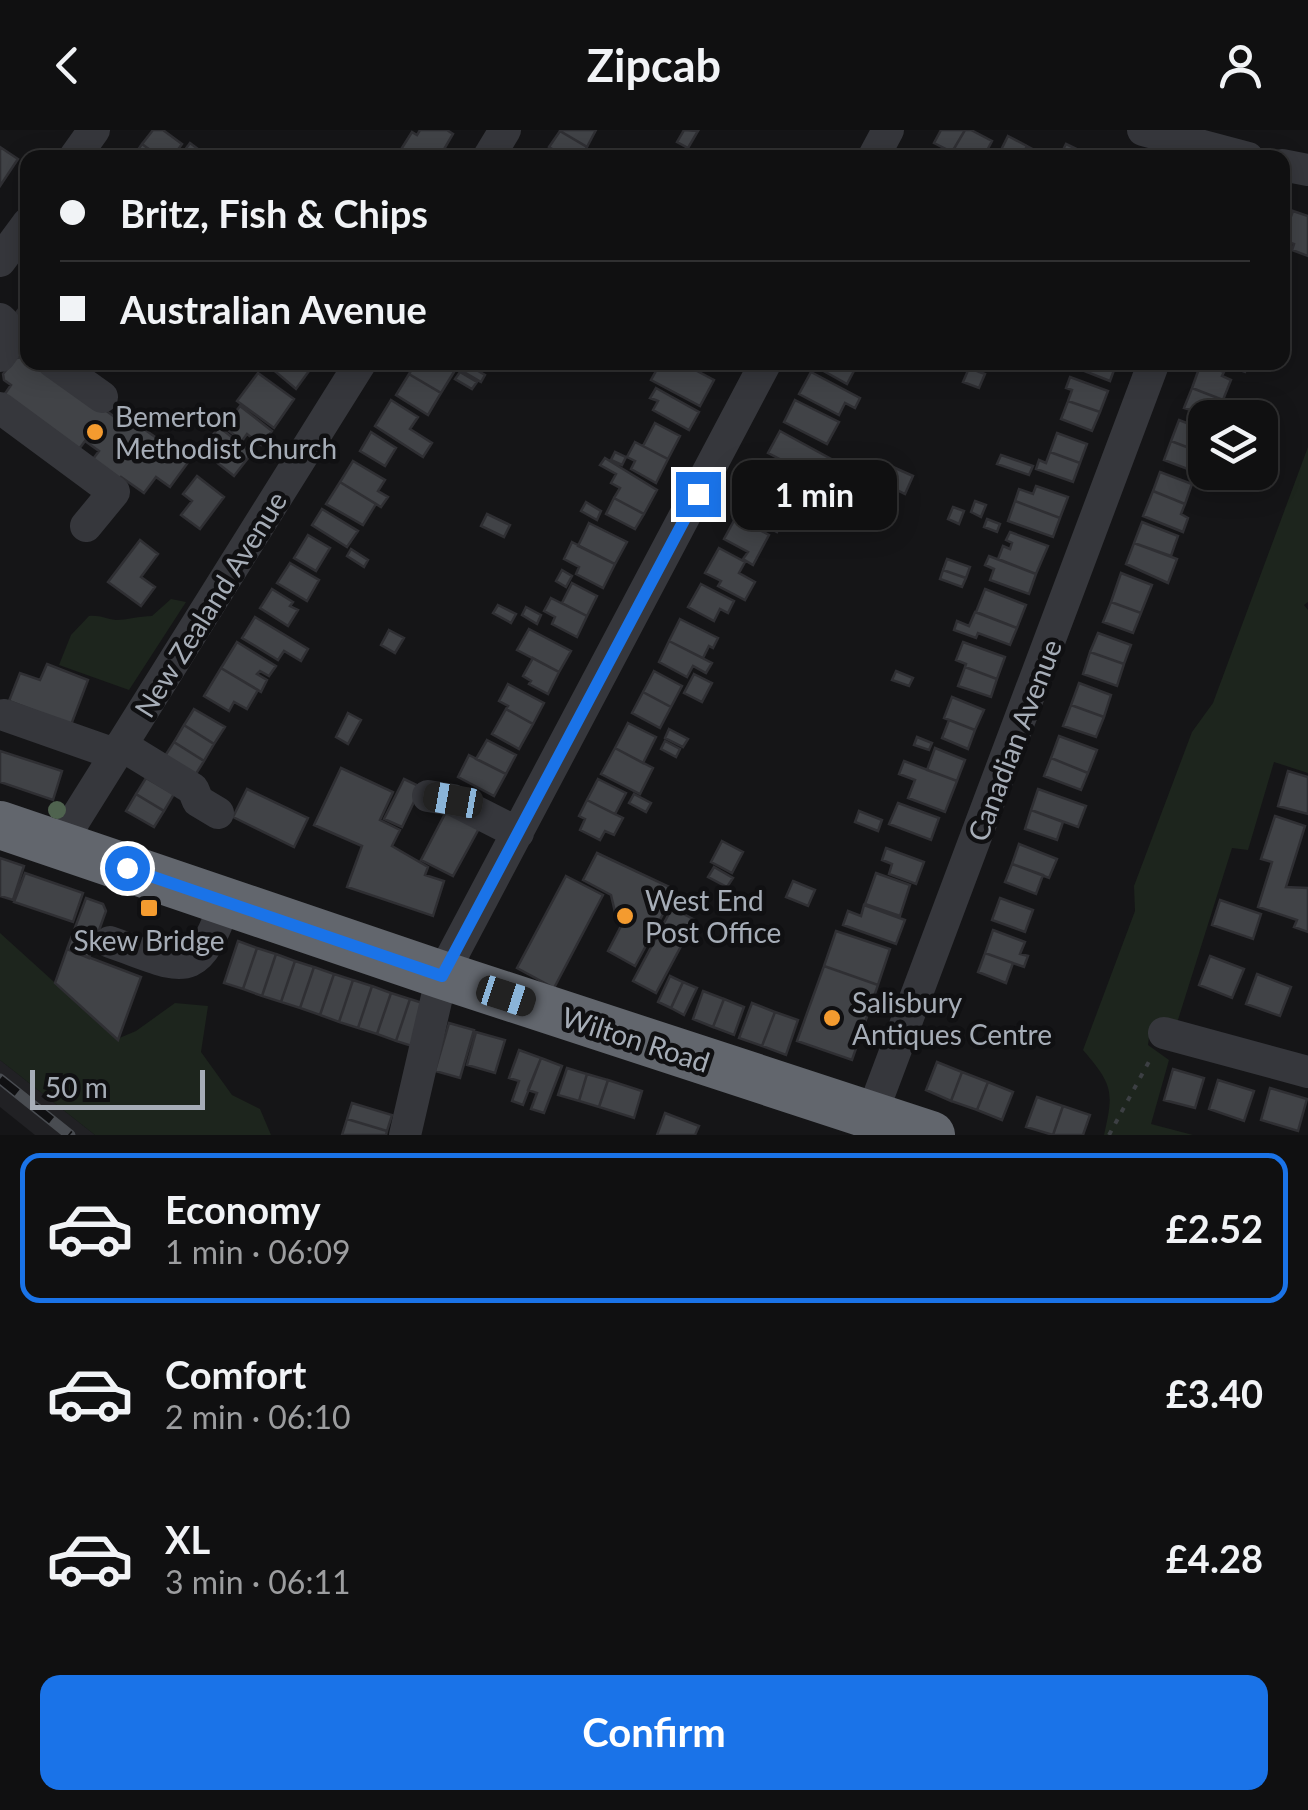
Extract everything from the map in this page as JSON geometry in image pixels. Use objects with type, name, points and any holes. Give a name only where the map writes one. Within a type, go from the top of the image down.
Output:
[{"type":"highway","name":"Wilton Road","points":[[0,825],[442,976],[931,1135]]},
{"type":"street","points":[[1143,130],[1215,150]]},
{"type":"street","points":[[0,261],[20,233]]},
{"type":"street","points":[[64,370],[102,397]]},
{"type":"street","name":"New Zealand Avenue","points":[[58,845],[356,370]]},
{"type":"street","points":[[405,1135],[442,976],[762,370]]},
{"type":"street","name":"Canadian Avenue","points":[[871,1116],[1151,370]]},
{"type":"street","points":[[0,408],[114,492],[86,526]]},
{"type":"street","points":[[4,715],[118,750],[192,789],[198,801],[218,814]]},
{"type":"street","points":[[428,796],[453,800],[518,832]]},
{"type":"street","points":[[110,942],[174,964],[187,963],[202,954],[212,938],[226,900]]},
{"type":"street","points":[[1164,1033],[1308,1072]]},
{"type":"path","points":[[1108,1135],[1164,1033]]},
{"type":"shaded area","points":[[1308,447],[1308,602],[1304,605],[1308,610],[1308,773],[1274,762],[1248,850],[1232,848],[1177,1023],[1150,1030],[1148,1045],[1169,1060],[1151,1124],[1193,1135],[1104,1135],[1108,1089],[1083,1050],[1135,911],[1134,886],[1192,732],[1213,703]]},
{"type":"shaded area","points":[[171,599],[186,602],[129,690],[59,665],[71,635],[89,616],[116,620],[152,616]]},
{"type":"shaded area","points":[[0,933],[117,1039],[136,1031],[175,1003],[208,1006],[201,1052],[232,1095],[260,1109],[271,1135],[95,1135],[0,1060]]},
{"type":"shaded area","points":[[0,1060],[95,1135],[35,1135],[0,1107]]},
{"type":"building","points":[[153,130],[163,130],[182,144],[178,150],[150,150],[142,144]]},
{"type":"building","points":[[420,130],[447,130],[453,134],[444,150],[401,150],[412,132],[417,135]]},
{"type":"building","points":[[560,130],[596,130],[587,147],[560,131]]},
{"type":"building","points":[[684,130],[698,131],[688,148],[677,142]]},
{"type":"building","points":[[941,130],[965,130],[953,150],[934,143]]},
{"type":"building","points":[[965,130],[992,141],[987,150],[953,150]]},
{"type":"building","points":[[560,131],[587,147],[554,150],[549,147]]},
{"type":"building","points":[[1008,136],[1027,146],[1025,150],[1001,150]]},
{"type":"building","points":[[0,147],[18,159],[0,186]]},
{"type":"building","points":[[1293,211],[1308,216],[1308,256],[1292,250]]},
{"type":"building","name":"Bemerton Methodist Church","points":[[20,357],[20,370],[50,370],[123,423],[127,417],[189,461],[170,487],[156,477],[144,493],[121,477],[114,487],[87,467],[99,451],[85,441],[74,456],[0,401],[11,385],[3,374]]},
{"type":"building","points":[[273,370],[309,371],[296,389]]},
{"type":"building","points":[[411,370],[454,372],[441,393],[409,374]]},
{"type":"building","points":[[476,370],[485,375],[481,382],[464,372]]},
{"type":"building","points":[[657,370],[695,370],[714,380],[700,406],[651,380]]},
{"type":"building","points":[[822,370],[854,370],[847,384]]},
{"type":"building","points":[[968,370],[985,374],[979,388],[963,382]]},
{"type":"building","points":[[1082,370],[1114,370],[1110,381]]},
{"type":"building","points":[[1198,370],[1219,370],[1231,380],[1223,400],[1192,388]]},
{"type":"building","points":[[460,372],[477,382],[472,389],[455,379]]},
{"type":"building","points":[[811,372],[860,398],[855,408],[845,403],[839,415],[799,394]]},
{"type":"building","points":[[258,373],[294,399],[274,428],[237,401]]},
{"type":"building","points":[[409,374],[441,393],[428,415],[396,395]]},
{"type":"building","points":[[1070,377],[1108,391],[1100,412],[1068,401],[1072,390],[1066,388]]},
{"type":"building","points":[[656,388],[699,412],[689,430],[653,410],[658,401],[650,398]]},
{"type":"building","points":[[1192,388],[1223,400],[1188,400],[1188,409],[1184,408]]},
{"type":"building","points":[[391,400],[418,417],[410,429],[432,443],[423,457],[375,426]]},
{"type":"building","points":[[795,400],[839,422],[827,444],[784,422]]},
{"type":"building","points":[[1068,401],[1100,412],[1092,431],[1061,419]]},
{"type":"building","points":[[240,406],[272,431],[261,445],[247,434],[242,441],[224,427]]},
{"type":"building","points":[[1179,420],[1188,423],[1188,448],[1171,441]]},
{"type":"building","points":[[655,423],[680,436],[668,459],[643,446]]},
{"type":"building","points":[[219,427],[252,453],[234,476],[201,450]]},
{"type":"building","points":[[780,431],[833,460],[829,467],[815,460],[811,467],[825,474],[819,485],[805,477],[807,473],[768,453]]},
{"type":"building","points":[[371,432],[396,448],[385,466],[360,451]]},
{"type":"building","points":[[1057,433],[1087,444],[1080,463],[1050,452]]},
{"type":"building","points":[[1171,441],[1188,448],[1188,469],[1164,460]]},
{"type":"building","points":[[635,442],[668,459],[656,483],[631,469],[635,461],[627,457]]},
{"type":"building","points":[[615,452],[626,457],[622,465],[611,460]]},
{"type":"building","points":[[1050,452],[1080,463],[1073,482],[1036,469],[1039,460],[1046,463]]},
{"type":"building","points":[[1001,455],[1033,466],[1029,475],[997,464]]},
{"type":"building","points":[[605,458],[657,490],[644,514],[614,498],[620,488],[611,483],[616,474],[600,465]]},
{"type":"building","points":[[764,460],[803,480],[792,502],[753,482]]},
{"type":"building","points":[[353,461],[385,480],[378,491],[388,497],[381,507],[340,482]]},
{"type":"building","points":[[893,467],[913,476],[905,494],[885,484]]},
{"type":"building","points":[[1160,472],[1188,482],[1190,490],[1185,504],[1153,491]]},
{"type":"building","points":[[197,476],[224,497],[200,529],[181,515],[192,501],[183,494]]},
{"type":"building","points":[[340,482],[376,504],[363,525],[326,504]]},
{"type":"building","points":[[1036,486],[1068,497],[1060,518],[1015,501],[1019,489],[1033,494]]},
{"type":"building","points":[[750,487],[789,508],[777,532],[737,511]]},
{"type":"building","points":[[1153,491],[1185,504],[1181,514],[1188,518],[1183,532],[1143,516]]},
{"type":"building","points":[[614,498],[644,514],[635,529],[606,514]]},
{"type":"building","points":[[975,501],[986,505],[981,517],[971,512]]},
{"type":"building","points":[[1015,501],[1060,518],[1053,537],[1008,521]]},
{"type":"building","points":[[586,502],[601,511],[597,520],[581,511]]},
{"type":"building","points":[[953,507],[964,511],[959,524],[948,519]]},
{"type":"building","points":[[322,509],[358,531],[347,547],[312,525]]},
{"type":"building","points":[[487,514],[510,525],[504,537],[481,526]]},
{"type":"building","points":[[736,517],[769,535],[753,565],[743,559],[748,552],[724,539]]},
{"type":"building","points":[[987,519],[1000,524],[997,532],[984,527]]},
{"type":"building","points":[[1142,522],[1178,536],[1171,556],[1134,543]]},
{"type":"building","points":[[589,523],[627,542],[615,564],[578,546]]},
{"type":"building","points":[[1010,532],[1048,546],[1036,574],[998,559],[1003,546],[1010,549],[1012,543],[1006,540]]},
{"type":"building","points":[[308,535],[330,548],[316,571],[294,558]]},
{"type":"building","points":[[140,540],[158,554],[141,577],[155,587],[141,606],[108,582]]},
{"type":"building","points":[[572,542],[615,564],[603,588],[576,574],[579,567],[564,559]]},
{"type":"building","points":[[1134,543],[1177,559],[1168,583],[1126,564]]},
{"type":"building","points":[[719,548],[745,562],[739,573],[755,582],[745,600],[718,586],[721,581],[705,573]]},
{"type":"building","points":[[351,549],[368,560],[364,567],[347,556]]},
{"type":"building","points":[[989,556],[1036,574],[1029,594],[990,580],[994,569],[985,565]]},
{"type":"building","points":[[947,559],[970,567],[966,578],[943,570]]},
{"type":"building","points":[[290,563],[319,580],[307,601],[277,583]]},
{"type":"building","points":[[562,570],[572,576],[566,587],[556,581]]},
{"type":"building","points":[[943,570],[966,578],[962,587],[940,579]]},
{"type":"building","points":[[1121,573],[1152,585],[1141,613],[1111,602]]},
{"type":"building","points":[[572,583],[597,596],[587,616],[562,603]]},
{"type":"building","points":[[701,584],[734,601],[728,613],[720,609],[714,621],[688,607]]},
{"type":"building","points":[[272,589],[293,602],[290,606],[298,610],[288,626],[260,608]]},
{"type":"building","points":[[985,589],[1026,605],[1017,628],[976,612]]},
{"type":"building","points":[[551,598],[587,616],[577,637],[552,624],[555,617],[544,611]]},
{"type":"building","points":[[1111,602],[1141,613],[1133,633],[1103,622]]},
{"type":"building","points":[[498,605],[516,614],[511,623],[493,613]]},
{"type":"building","points":[[526,607],[541,615],[537,624],[522,615]]},
{"type":"building","points":[[975,612],[1017,628],[1010,645],[978,633],[976,638],[954,630],[957,621],[969,626]]},
{"type":"building","points":[[255,617],[308,649],[301,661],[284,651],[278,660],[242,638]]},
{"type":"building","points":[[680,619],[718,638],[703,658],[669,641]]},
{"type":"building","points":[[529,629],[571,651],[559,672],[517,650]]},
{"type":"building","points":[[389,630],[404,638],[395,653],[381,645]]},
{"type":"building","points":[[1098,633],[1131,645],[1124,664],[1090,652]]},
{"type":"building","points":[[669,641],[712,663],[706,673],[693,666],[687,677],[659,662]]},
{"type":"building","points":[[237,642],[276,666],[269,676],[260,671],[257,674],[267,680],[261,692],[221,668]]},
{"type":"building","points":[[963,642],[1005,657],[997,679],[956,660]]},
{"type":"building","points":[[1090,652],[1124,664],[1117,686],[1083,674]]},
{"type":"building","points":[[533,658],[559,672],[548,694],[523,676]]},
{"type":"building","points":[[47,664],[88,680],[71,725],[9,701],[20,673],[40,680]]},
{"type":"building","points":[[965,667],[997,679],[991,697],[958,686]]},
{"type":"building","points":[[221,668],[258,690],[247,709],[234,702],[229,711],[204,696]]},
{"type":"building","points":[[654,671],[682,686],[671,707],[643,692]]},
{"type":"building","points":[[896,671],[913,678],[909,686],[892,680]]},
{"type":"building","points":[[694,674],[712,683],[702,702],[684,693]]},
{"type":"building","points":[[1079,683],[1111,695],[1104,717],[1071,705]]},
{"type":"building","points":[[508,684],[544,703],[533,724],[499,701]]},
{"type":"building","points":[[643,692],[671,707],[660,728],[632,713]]},
{"type":"building","points":[[952,697],[984,710],[975,730],[944,718]]},
{"type":"building","points":[[1071,705],[1104,717],[1096,737],[1063,726]]},
{"type":"building","points":[[194,709],[225,727],[214,744],[184,725]]},
{"type":"building","points":[[506,709],[533,724],[519,749],[492,734]]},
{"type":"building","points":[[348,713],[361,720],[348,744],[336,737]]},
{"type":"building","points":[[949,720],[975,730],[968,749],[942,738]]},
{"type":"building","points":[[628,723],[656,737],[643,763],[615,748]]},
{"type":"building","points":[[184,725],[214,744],[204,761],[174,742]]},
{"type":"building","points":[[669,729],[688,739],[683,747],[665,738]]},
{"type":"building","points":[[1059,736],[1097,750],[1088,773],[1051,758]]},
{"type":"building","points":[[917,737],[932,743],[929,750],[914,745]]},
{"type":"building","points":[[487,740],[516,755],[506,774],[476,759]]},
{"type":"building","points":[[665,741],[680,749],[676,757],[661,749]]},
{"type":"building","points":[[174,742],[204,761],[194,777],[163,759]]},
{"type":"building","points":[[615,748],[653,768],[640,794],[601,774]]},
{"type":"building","points":[[935,748],[965,760],[957,781],[927,770]]},
{"type":"building","points":[[0,751],[62,771],[53,800],[0,782]]},
{"type":"building","points":[[469,755],[506,774],[494,796],[458,777]]},
{"type":"building","points":[[1051,758],[1088,773],[1081,790],[1044,776]]},
{"type":"building","points":[[904,761],[957,781],[945,812],[908,798],[915,780],[899,774]]},
{"type":"building","points":[[341,768],[393,792],[380,820],[400,830],[392,846],[428,867],[425,875],[444,881],[433,916],[347,887],[362,846],[314,825]]},
{"type":"building","points":[[1288,771],[1308,777],[1308,814],[1278,806]]},
{"type":"building","points":[[146,778],[174,794],[164,811],[136,794]]},
{"type":"building","points":[[404,779],[421,787],[402,827],[384,819]]},
{"type":"building","points":[[598,779],[626,793],[615,814],[587,800]]},
{"type":"building","points":[[247,789],[308,818],[294,847],[233,817]]},
{"type":"building","points":[[1038,789],[1086,806],[1078,827],[1031,810]]},
{"type":"building","points":[[136,794],[164,811],[154,827],[126,811]]},
{"type":"building","points":[[634,794],[651,803],[646,812],[629,803]]},
{"type":"building","points":[[587,800],[623,818],[614,835],[605,831],[600,840],[580,830],[585,819],[579,816]]},
{"type":"building","points":[[898,803],[939,818],[931,840],[889,824]]},
{"type":"building","points":[[449,806],[482,823],[453,876],[421,860]]},
{"type":"building","points":[[1031,810],[1063,822],[1057,840],[1025,829]]},
{"type":"building","points":[[859,811],[882,820],[878,831],[855,822]]},
{"type":"building","points":[[1275,816],[1305,826],[1286,887],[1308,888],[1308,932],[1294,927],[1297,920],[1258,907],[1272,862],[1261,859]]},
{"type":"building","points":[[722,841],[743,852],[732,873],[711,862]]},
{"type":"building","points":[[1019,844],[1057,859],[1049,878],[1012,864]]},
{"type":"building","points":[[886,848],[924,862],[916,884],[889,874],[892,864],[882,860]]},
{"type":"building","points":[[597,853],[676,890],[635,966],[608,951],[622,924],[611,895],[583,880]]},
{"type":"building","points":[[0,858],[24,866],[13,900],[0,896]]},
{"type":"building","points":[[1012,864],[1043,875],[1036,894],[1005,882]]},
{"type":"building","points":[[714,867],[733,878],[727,887],[708,877]]},
{"type":"building","points":[[25,873],[83,893],[73,922],[14,902]]},
{"type":"building","points":[[876,873],[910,885],[900,916],[865,904]]},
{"type":"building","points":[[566,876],[603,895],[554,988],[517,968]]},
{"type":"building","points":[[793,881],[815,890],[808,906],[786,897]]},
{"type":"building","points":[[86,898],[103,904],[106,911],[89,958],[67,949]]},
{"type":"building","points":[[1000,898],[1033,910],[1025,932],[992,920]]},
{"type":"building","points":[[1220,900],[1261,914],[1253,939],[1212,925]]},
{"type":"building","points":[[864,905],[905,920],[896,944],[843,925],[848,911],[861,916]]},
{"type":"building","points":[[672,908],[695,920],[656,993],[633,981]]},
{"type":"building","points":[[993,930],[1025,942],[1020,954],[1028,956],[1024,967],[985,953]]},
{"type":"building","points":[[836,931],[890,949],[878,985],[824,966]]},
{"type":"building","points":[[238,941],[257,948],[243,989],[224,983]]},
{"type":"building","points":[[257,948],[276,954],[262,996],[243,989]]},
{"type":"building","points":[[67,949],[141,977],[118,1040],[55,983]]},
{"type":"building","points":[[985,953],[1013,963],[1006,983],[978,972]]},
{"type":"building","points":[[276,954],[295,961],[281,1002],[262,996]]},
{"type":"building","points":[[1210,956],[1244,969],[1232,998],[1199,985]]},
{"type":"building","points":[[295,961],[314,967],[300,1008],[281,1002]]},
{"type":"building","points":[[824,966],[878,985],[852,1060],[797,1041]]},
{"type":"building","points":[[314,967],[334,974],[320,1015],[300,1008]]},
{"type":"building","points":[[334,974],[353,980],[339,1022],[320,1015]]},
{"type":"building","points":[[1257,974],[1291,987],[1280,1016],[1246,1004]]},
{"type":"building","points":[[670,976],[683,982],[671,1008],[658,1002]]},
{"type":"building","points":[[353,980],[372,986],[358,1028],[339,1022]]},
{"type":"building","points":[[683,982],[697,988],[684,1015],[671,1008]]},
{"type":"building","points":[[372,986],[391,993],[377,1034],[358,1028]]},
{"type":"building","points":[[703,991],[724,999],[713,1027],[693,1019]]},
{"type":"building","points":[[391,993],[410,999],[396,1041],[377,1034]]},
{"type":"building","points":[[410,999],[429,1005],[415,1047],[396,1041]]},
{"type":"building","points":[[724,999],[744,1007],[734,1035],[713,1027]]},
{"type":"building","points":[[752,1003],[775,1012],[762,1046],[739,1038]]},
{"type":"building","points":[[775,1012],[798,1020],[786,1055],[762,1046]]},
{"type":"building","points":[[449,1023],[474,1030],[460,1078],[435,1071]]},
{"type":"building","points":[[476,1032],[505,1040],[495,1073],[467,1065]]},
{"type":"building","points":[[519,1050],[541,1058],[523,1105],[512,1101],[519,1081],[509,1078]]},
{"type":"building","points":[[541,1058],[562,1066],[544,1113],[531,1109],[537,1093],[528,1090]]},
{"type":"building","points":[[937,1062],[962,1072],[951,1101],[926,1090]]},
{"type":"building","points":[[567,1068],[587,1074],[579,1101],[558,1095]]},
{"type":"building","points":[[1173,1069],[1204,1078],[1195,1108],[1164,1100]]},
{"type":"building","points":[[962,1072],[988,1082],[977,1110],[951,1101]]},
{"type":"building","points":[[587,1074],[608,1080],[599,1107],[579,1101]]},
{"type":"building","points":[[608,1080],[642,1091],[634,1118],[599,1107]]},
{"type":"building","points":[[1218,1080],[1254,1091],[1244,1121],[1209,1109]]},
{"type":"building","points":[[988,1082],[1013,1092],[1002,1120],[977,1110]]},
{"type":"building","points":[[1270,1088],[1307,1099],[1298,1131],[1261,1120]]},
{"type":"building","points":[[1037,1097],[1063,1106],[1053,1135],[1026,1127]]},
{"type":"building","points":[[352,1103],[392,1115],[387,1131],[347,1119]]},
{"type":"building","points":[[1063,1106],[1090,1115],[1083,1135],[1053,1135]]},
{"type":"building","points":[[665,1113],[699,1126],[695,1135],[657,1135]]},
{"type":"building","points":[[347,1119],[387,1131],[386,1135],[342,1135]]},
{"type":"railway","points":[[0,1079],[70,1135]]},
{"type":"place","name":"Bemerton Methodist Church","points":[[95,432]]},
{"type":"place","name":"Skew Bridge","points":[[149,908]]},
{"type":"place","name":"West End Post Office","points":[[625,916]]},
{"type":"place","name":"Salisbury Antiques Centre","points":[[832,1018]]},
{"type":"route","points":[[127,868],[442,976],[698,494]]}]
